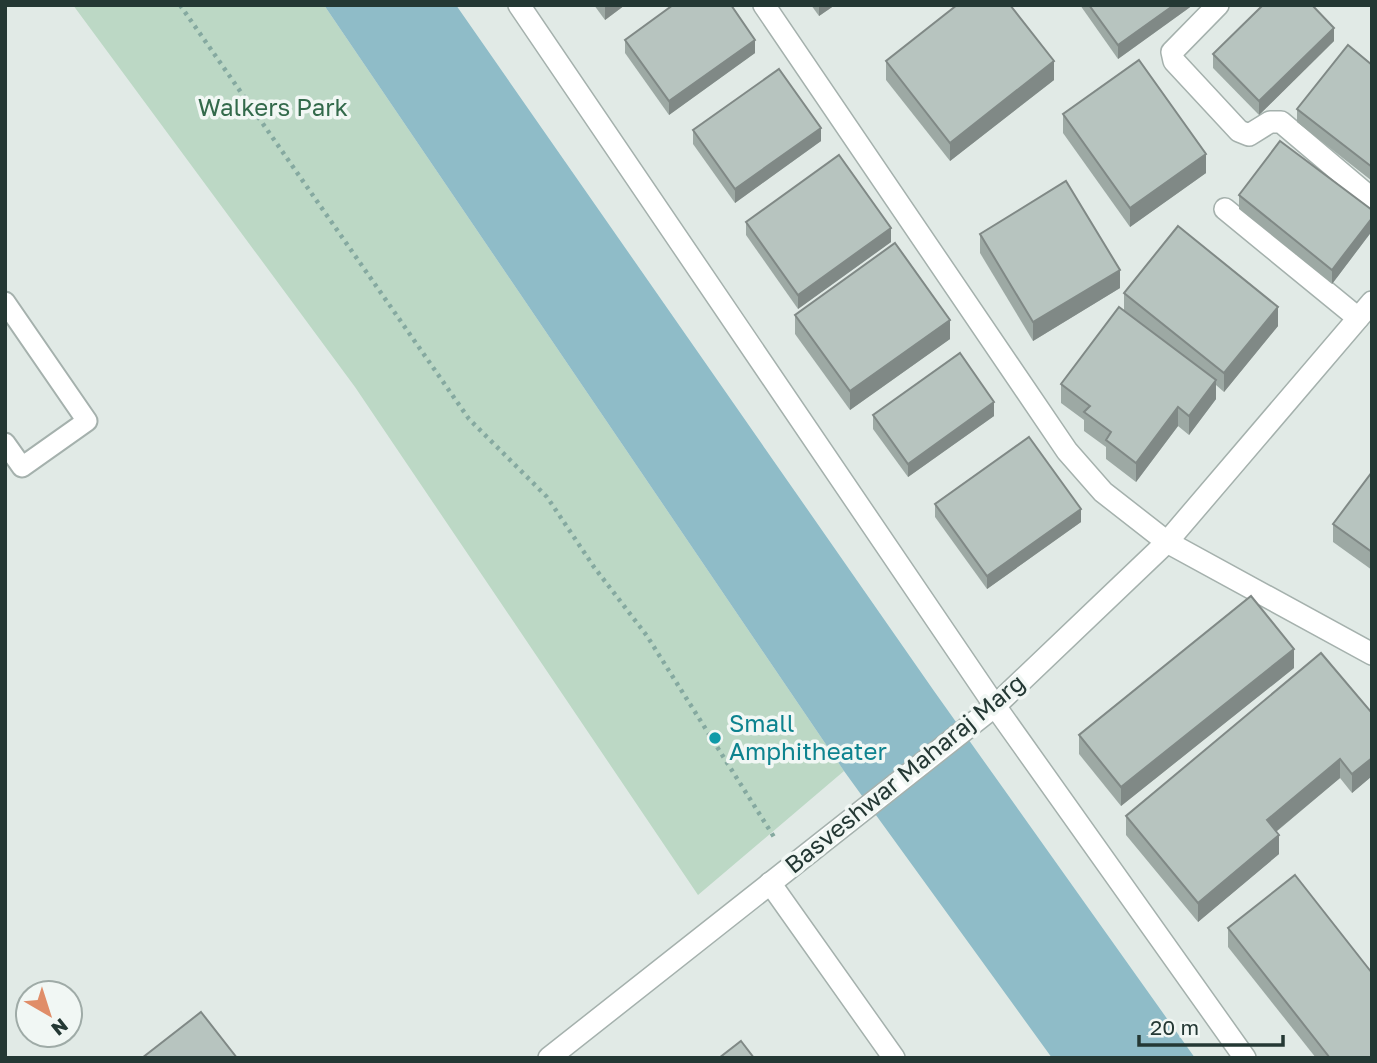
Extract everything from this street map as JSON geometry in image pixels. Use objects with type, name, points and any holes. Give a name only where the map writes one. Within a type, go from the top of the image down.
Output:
[{"type":"street","points":[[519,5],[995,706],[1245,1058]]},
{"type":"street","points":[[764,5],[1067,451],[1103,492],[1167,542],[1372,654]]},
{"type":"street","points":[[1218,5],[1172,52],[1174,61],[1239,131],[1249,135],[1270,122],[1281,122],[1372,198]]},
{"type":"street","points":[[1280,139],[1372,214]]},
{"type":"street","points":[[1225,208],[1358,318]]},
{"type":"street","name":"Basveshwar Maharaj Marg","points":[[549,1058],[995,706],[1167,542],[1372,302]]},
{"type":"street","points":[[770,883],[894,1058]]},
{"type":"lane","points":[[5,302],[87,421],[22,467],[5,443]]},
{"type":"path","points":[[180,5],[460,407],[547,498],[594,567],[647,636],[792,867]]},
{"type":"green space","name":"Walkers Park","points":[[73,5],[324,5],[844,771],[698,895],[355,387]]},
{"type":"water","points":[[324,5],[456,5],[934,691],[1195,1058],[1052,1058],[844,771]]},
{"type":"building","points":[[673,5],[731,5],[755,40],[669,101],[625,40]]},
{"type":"building","points":[[957,5],[1010,5],[1054,61],[950,143],[886,61]]},
{"type":"building","points":[[1089,5],[1174,5],[1118,45]]},
{"type":"building","points":[[1263,5],[1312,5],[1334,28],[1259,101],[1213,54]]},
{"type":"building","points":[[1348,45],[1372,65],[1372,167],[1297,109]]},
{"type":"building","points":[[1139,60],[1206,154],[1130,208],[1063,114]]},
{"type":"building","points":[[779,69],[821,128],[735,189],[693,130]]},
{"type":"building","points":[[1280,141],[1372,210],[1372,218],[1332,270],[1239,195]]},
{"type":"building","points":[[839,155],[891,228],[798,295],[746,222]]},
{"type":"building","points":[[1066,181],[1120,270],[1033,322],[980,234]]},
{"type":"building","points":[[1178,226],[1278,307],[1224,373],[1124,293]]},
{"type":"building","points":[[895,243],[950,320],[850,391],[795,315]]},
{"type":"building","points":[[1119,307],[1216,380],[1189,416],[1178,407],[1136,463],[1106,440],[1111,432],[1084,412],[1090,406],[1061,384]]},
{"type":"building","points":[[960,353],[994,402],[908,464],[873,415]]},
{"type":"building","points":[[1029,437],[1081,509],[987,576],[935,504]]},
{"type":"building","points":[[1372,472],[1372,552],[1333,524]]},
{"type":"building","points":[[1251,596],[1294,649],[1121,787],[1079,735]]},
{"type":"building","points":[[1321,653],[1372,713],[1372,758],[1352,774],[1340,759],[1267,820],[1279,835],[1198,903],[1126,816]]},
{"type":"building","points":[[1295,875],[1372,973],[1372,1058],[1330,1058],[1228,928]]},
{"type":"building","points":[[201,1012],[237,1058],[142,1058]]},
{"type":"building","points":[[741,1041],[754,1058],[719,1058]]},
{"type":"place","name":"Small Amphitheater","points":[[715,738]]}]
